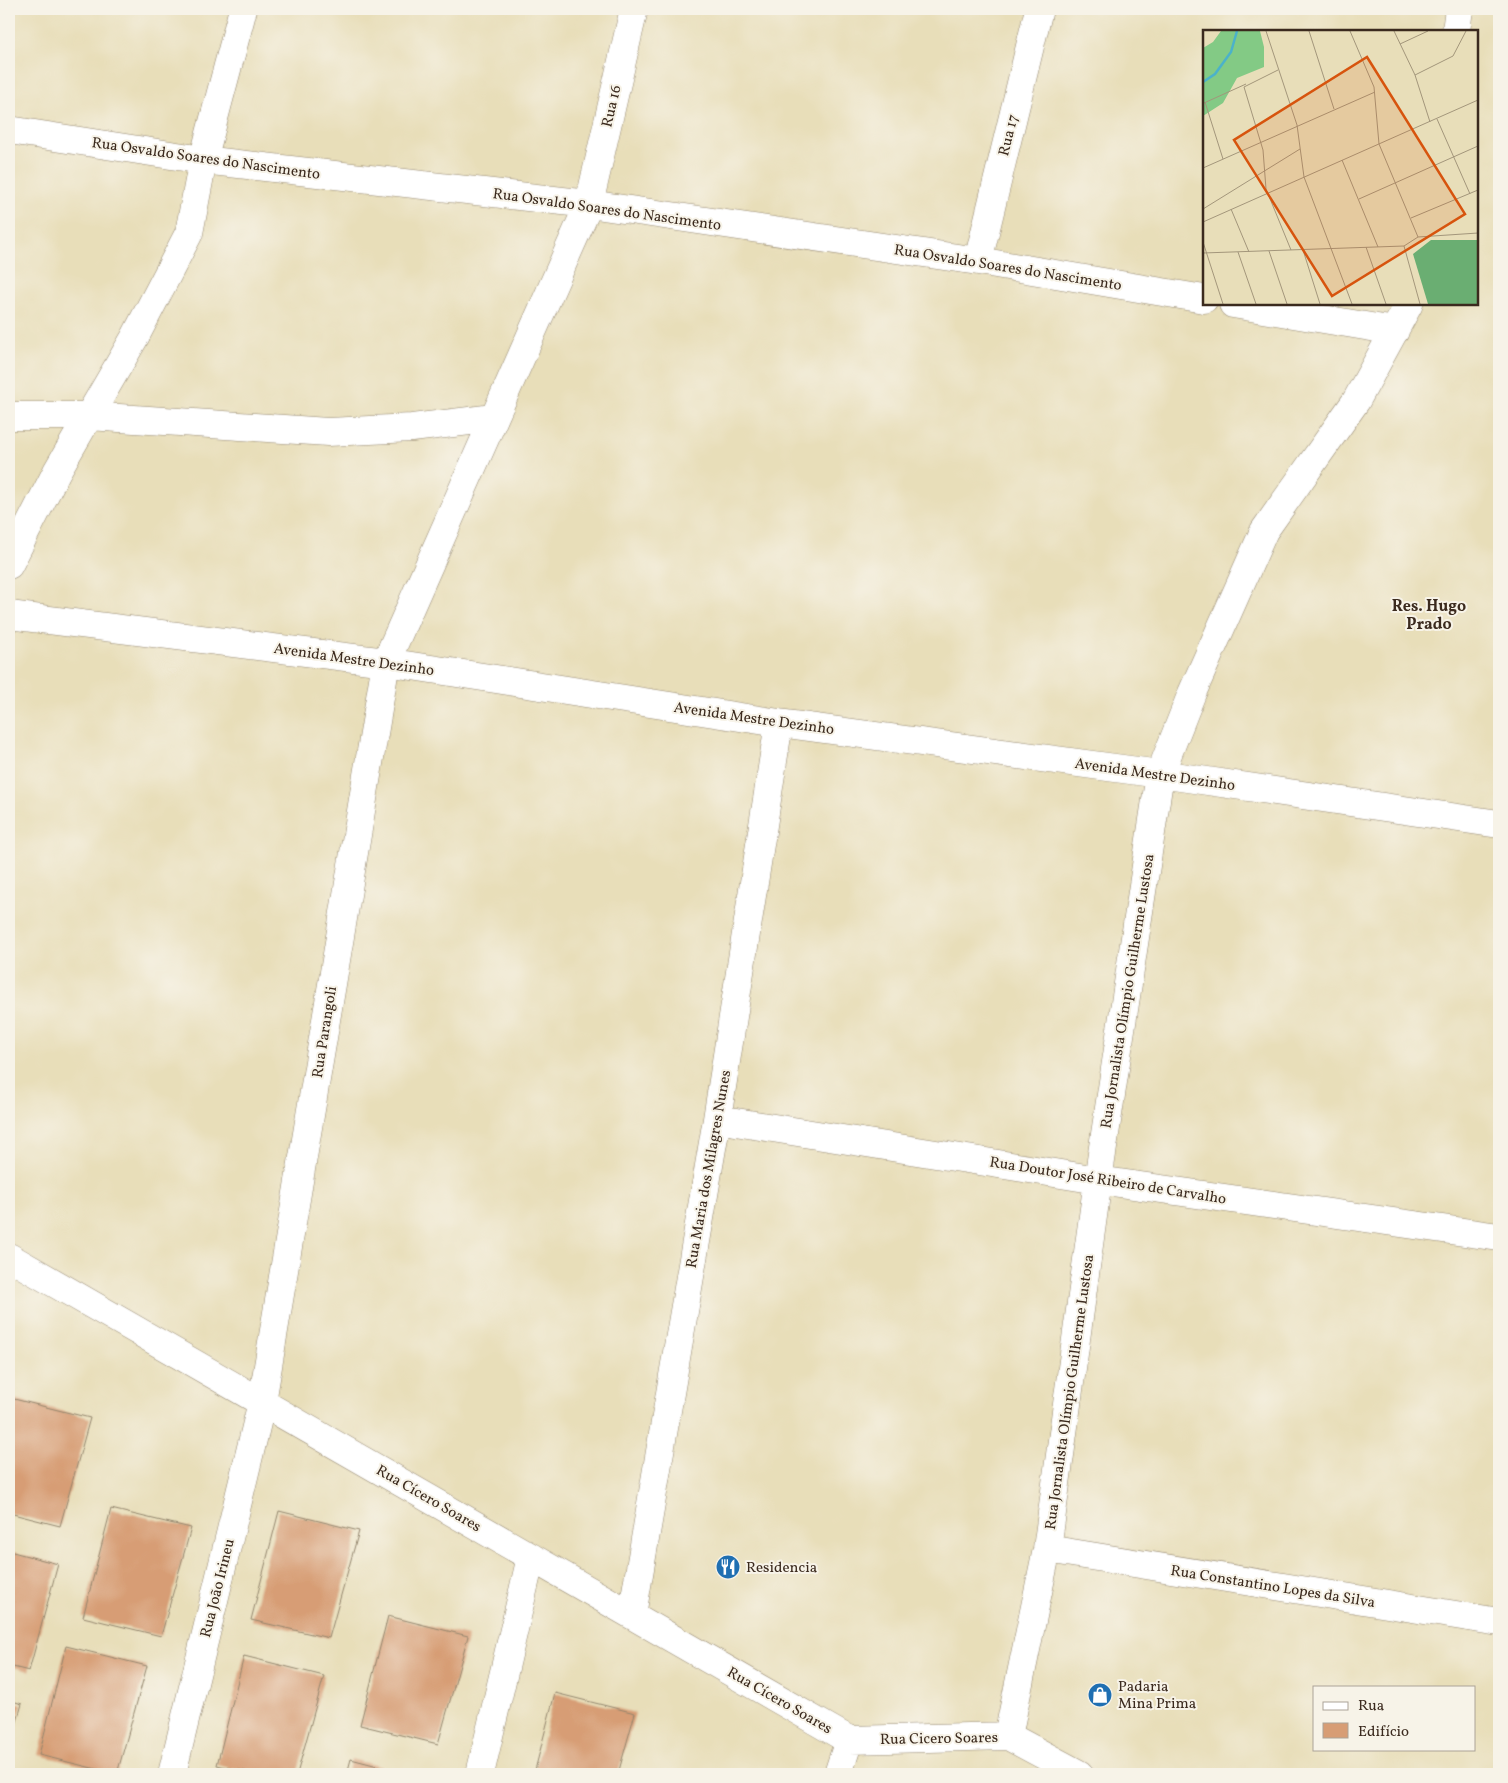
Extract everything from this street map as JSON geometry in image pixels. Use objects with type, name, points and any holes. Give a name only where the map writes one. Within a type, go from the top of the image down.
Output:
[{"type":"street","points":[[9,565],[57,471],[135,337],[189,233],[203,160],[243,9]]},
{"type":"street","name":"Rua 16","points":[[494,418],[589,204],[634,9]]},
{"type":"street","name":"Rua 17","points":[[978,261],[1039,9]]},
{"type":"street","points":[[1456,30],[1459,9]]},
{"type":"street","name":"Rua Osvaldo Soares do Nascimento","points":[[9,130],[203,160],[589,204],[978,261],[1203,299]]},
{"type":"street","points":[[1239,305],[1395,331]]},
{"type":"street","name":"Rua Jornalista Olímpio Guilherme Lustosa","points":[[1008,1736],[1047,1549],[1098,1180],[1160,774],[1192,693],[1264,531],[1356,401],[1408,305]]},
{"type":"street","points":[[9,416],[89,416],[328,432],[412,428],[494,418]]},
{"type":"street","name":"Rua Parangoli","points":[[262,1402],[386,662],[494,418]]},
{"type":"street","name":"Avenida Mestre Dezinho","points":[[9,615],[386,662],[779,723],[1160,774],[1499,824]]},
{"type":"street","name":"Rua Maria dos Milagres Nunes","points":[[632,1615],[717,1119],[779,723]]},
{"type":"street","name":"Rua Doutor José Ribeiro de Carvalho","points":[[717,1119],[1098,1180],[1499,1237]]},
{"type":"street","name":"Rua Cícero Soares","points":[[9,1257],[849,1740]]},
{"type":"street","name":"Rua João Irineu","points":[[172,1774],[262,1402]]},
{"type":"street","name":"Rua Constantino Lopes da Silva","points":[[1047,1549],[1499,1622]]},
{"type":"street","points":[[480,1774],[531,1557]]},
{"type":"street","name":"Rua Cicero Soares","points":[[849,1740],[1008,1736],[1079,1774]]},
{"type":"street","points":[[838,1774],[849,1740]]},
{"type":"building","points":[[10,1398],[90,1418],[60,1526],[9,1513]]},
{"type":"building","points":[[111,1509],[191,1528],[161,1636],[83,1617]]},
{"type":"building","points":[[279,1511],[359,1531],[329,1638],[251,1620]]},
{"type":"building","points":[[9,1551],[58,1564],[29,1671],[9,1666]]},
{"type":"building","points":[[388,1616],[468,1636],[438,1744],[360,1725]]},
{"type":"building","points":[[66,1646],[147,1666],[117,1774],[39,1755]]},
{"type":"building","points":[[244,1656],[324,1676],[297,1774],[257,1774],[217,1765]]},
{"type":"building","points":[[555,1693],[635,1713],[618,1774],[534,1774]]},
{"type":"building","points":[[9,1700],[22,1704],[9,1749]]},
{"type":"building","points":[[351,1759],[408,1774],[347,1774]]},
{"type":"place","name":"Residencia","points":[[728,1567]]},
{"type":"place","name":"Padaria Mina Prima","points":[[1100,1695]]},
{"type":"district","name":"Res. Hugo Prado","points":[[1429,614]]}]
